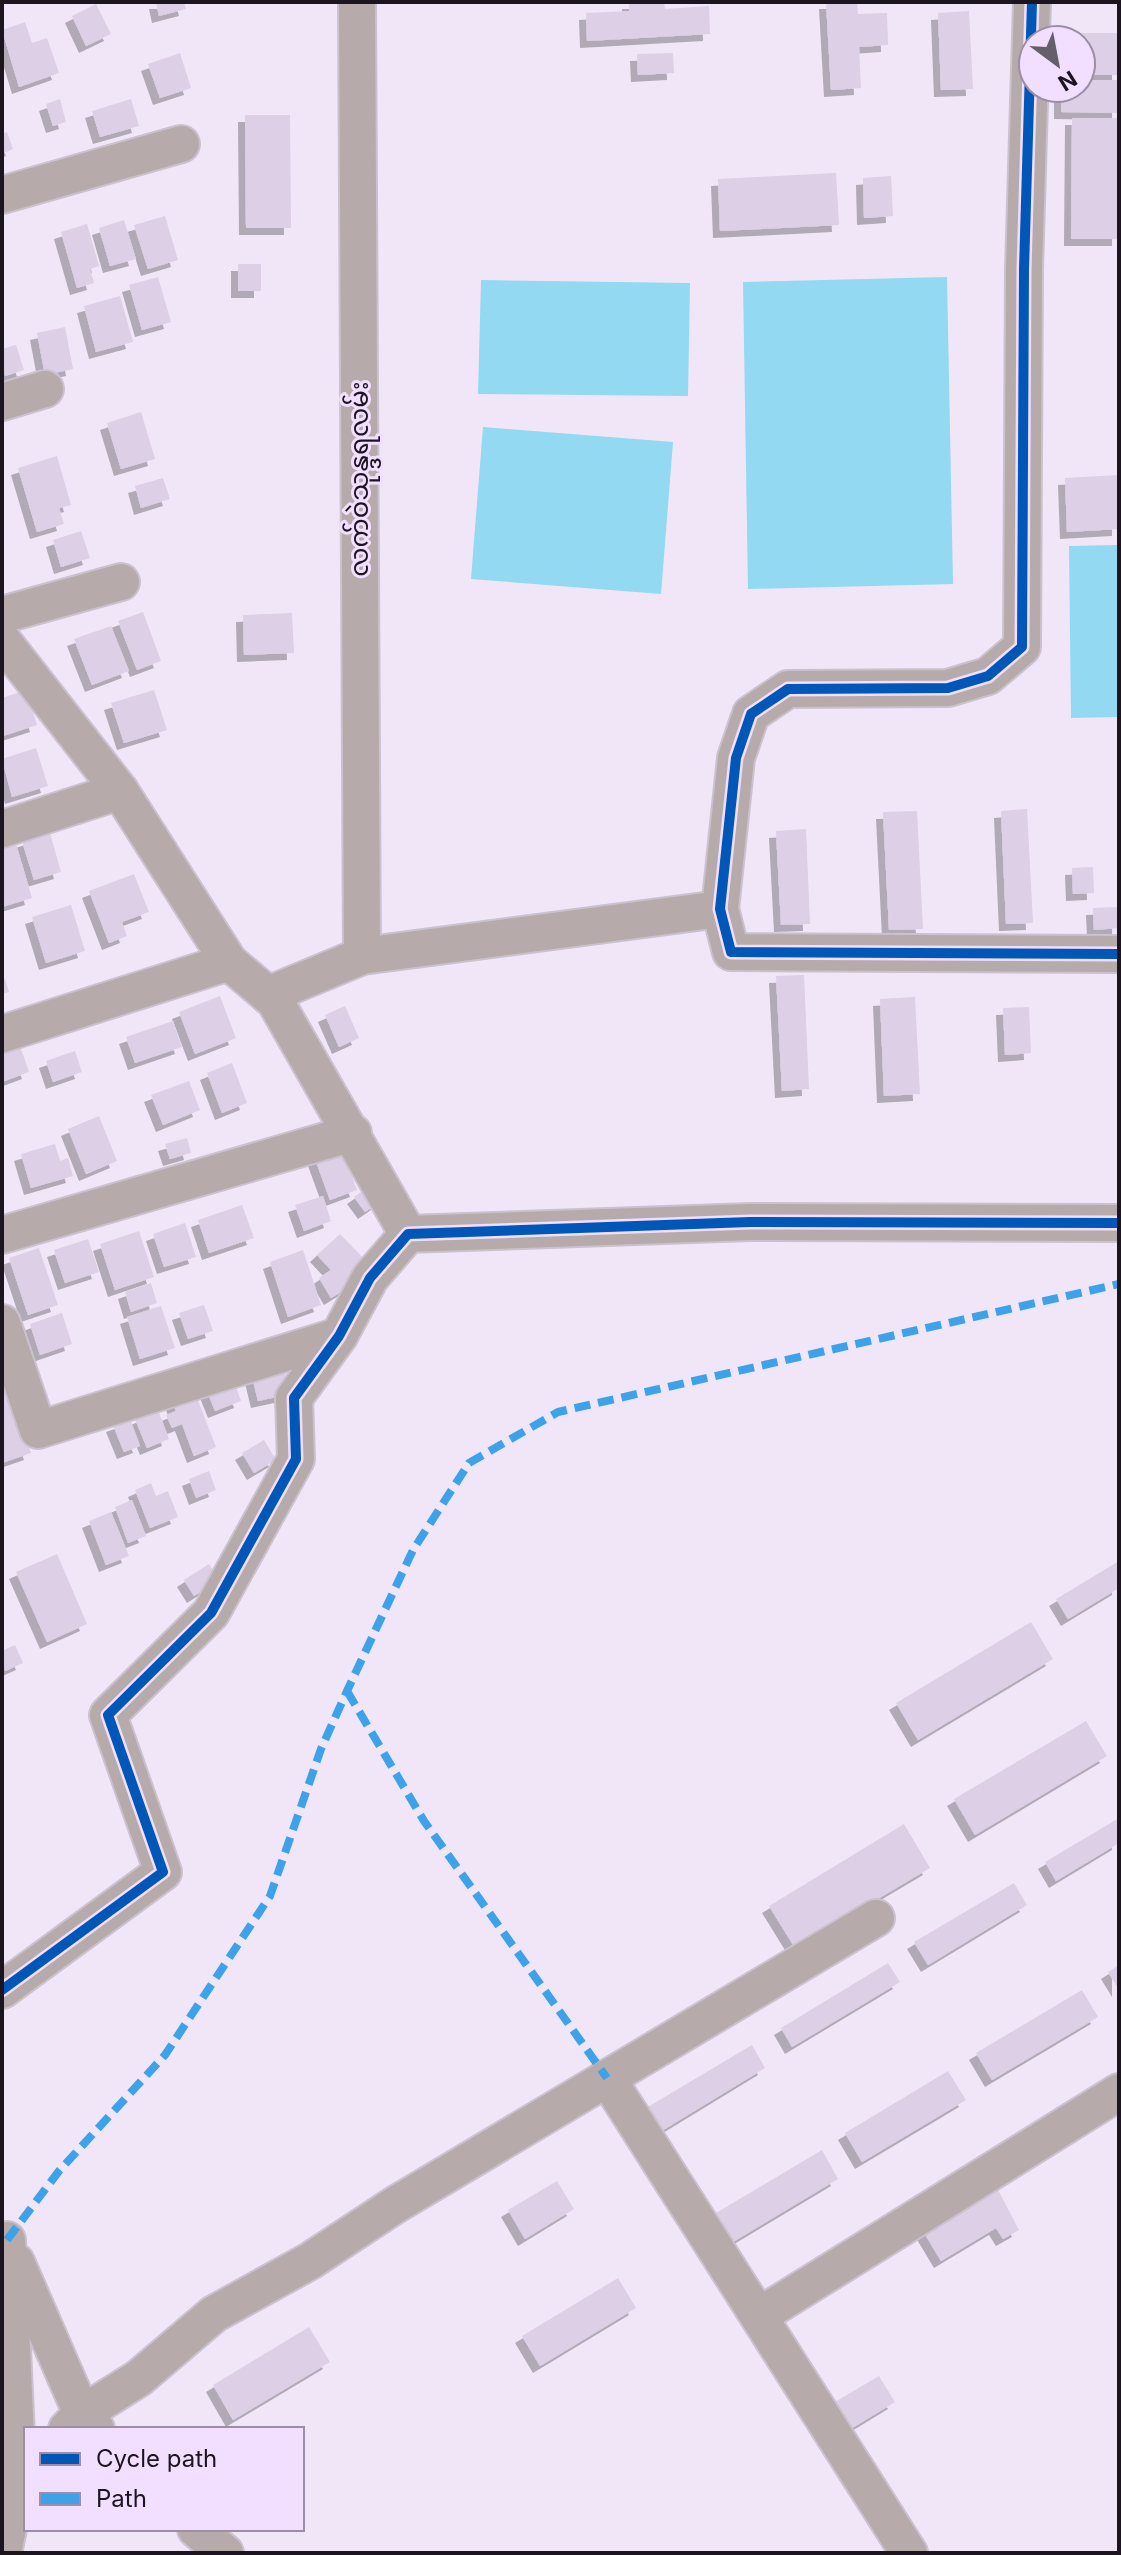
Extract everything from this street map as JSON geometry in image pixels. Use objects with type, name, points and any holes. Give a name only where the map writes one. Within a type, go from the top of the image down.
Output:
[{"type":"street","name":"လက်ဝဲသုန္ဒရလမ်း","points":[[357,2],[362,956]]},
{"type":"street","points":[[1032,2],[1024,269],[1022,647],[988,676],[948,688],[788,689],[751,714],[736,758],[720,909],[731,952],[1119,954]]},
{"type":"street","points":[[2,195],[181,144]]},
{"type":"street","points":[[2,402],[45,389]]},
{"type":"street","points":[[2,615],[121,582]]},
{"type":"street","points":[[2,640],[120,791],[229,962],[268,995],[353,1133],[408,1234]]},
{"type":"street","points":[[2,829],[120,791]]},
{"type":"street","points":[[268,995],[362,956],[720,909]]},
{"type":"street","points":[[2,1034],[229,962]]},
{"type":"street","points":[[2,1235],[353,1133]]},
{"type":"street","points":[[2,1990],[163,1872],[108,1715],[211,1613],[296,1459],[294,1398],[339,1336],[370,1278],[408,1234],[750,1222],[1119,1223]]},
{"type":"street","points":[[2,1323],[38,1430],[339,1336]]},
{"type":"street","points":[[4,2235],[81,2424],[214,2314],[310,2261],[395,2205],[876,1918]]},
{"type":"street","points":[[607,2078],[909,2553]]},
{"type":"street","points":[[759,2316],[1119,2092]]},
{"type":"street","points":[[3,2553],[22,2475],[4,2235]]},
{"type":"street","points":[[198,2531],[225,2553]]},
{"type":"water","points":[[947,277],[953,584],[748,589],[743,282]]},
{"type":"water","points":[[481,280],[690,283],[688,396],[478,394]]},
{"type":"water","points":[[483,427],[673,442],[661,594],[471,579]]},
{"type":"water","points":[[1119,545],[1119,717],[1071,718],[1069,546]]},
{"type":"building","points":[[156,2],[184,2],[186,9],[159,16]]},
{"type":"building","points":[[629,2],[664,2],[665,9],[709,6],[710,34],[587,41],[586,13],[629,11]]},
{"type":"building","points":[[826,2],[857,2],[858,14],[887,13],[888,45],[859,47],[861,88],[831,90]]},
{"type":"building","points":[[96,4],[111,34],[86,46],[72,16]]},
{"type":"building","points":[[969,11],[973,89],[941,90],[938,13]]},
{"type":"building","points":[[25,22],[32,43],[47,38],[59,73],[19,87],[2,30]]},
{"type":"building","points":[[1097,33],[1119,33],[1119,75],[1097,75]]},
{"type":"building","points":[[180,53],[191,88],[160,98],[148,64]]},
{"type":"building","points":[[673,53],[674,73],[638,75],[637,54]]},
{"type":"building","points":[[1097,80],[1119,80],[1119,113],[1061,112],[1061,104],[1097,104]]},
{"type":"building","points":[[60,99],[66,122],[53,126],[46,104]]},
{"type":"building","points":[[131,99],[139,126],[100,137],[92,111]]},
{"type":"building","points":[[245,115],[290,115],[291,228],[246,228]]},
{"type":"building","points":[[1072,118],[1119,118],[1119,239],[1071,239]]},
{"type":"building","points":[[7,132],[13,149],[2,154],[2,134]]},
{"type":"building","points":[[836,173],[839,225],[720,231],[718,179]]},
{"type":"building","points":[[891,176],[893,216],[864,218],[863,178]]},
{"type":"building","points":[[165,216],[178,260],[148,269],[134,225]]},
{"type":"building","points":[[124,220],[136,259],[110,266],[99,228]]},
{"type":"building","points":[[87,224],[99,266],[90,269],[94,283],[77,288],[61,232]]},
{"type":"building","points":[[238,264],[261,264],[261,291],[238,291]]},
{"type":"building","points":[[158,277],[171,322],[142,330],[129,285]]},
{"type":"building","points":[[120,296],[133,342],[96,352],[84,306]]},
{"type":"building","points":[[65,327],[73,369],[45,375],[37,333]]},
{"type":"building","points":[[16,345],[24,370],[5,376],[2,349]]},
{"type":"building","points":[[141,412],[155,459],[121,469],[107,423]]},
{"type":"building","points":[[57,456],[71,505],[59,508],[64,524],[37,532],[18,468]]},
{"type":"building","points":[[1119,475],[1119,529],[1067,532],[1065,478]]},
{"type":"building","points":[[163,478],[170,499],[141,508],[135,486]]},
{"type":"building","points":[[81,531],[90,558],[61,567],[53,540]]},
{"type":"building","points":[[143,612],[161,661],[137,670],[118,621]]},
{"type":"building","points":[[292,613],[294,653],[244,655],[243,615]]},
{"type":"building","points":[[111,626],[129,671],[92,685],[74,639]]},
{"type":"building","points":[[26,690],[37,725],[3,736],[2,698]]},
{"type":"building","points":[[154,690],[167,730],[124,743],[111,703]]},
{"type":"building","points":[[36,748],[48,786],[12,797],[2,759]]},
{"type":"building","points":[[1027,809],[1033,923],[1006,924],[1001,811]]},
{"type":"building","points":[[917,811],[923,929],[889,930],[883,812]]},
{"type":"building","points":[[806,829],[810,924],[781,925],[776,831]]},
{"type":"building","points":[[50,833],[61,872],[34,880],[22,841]]},
{"type":"building","points":[[16,844],[32,898],[2,907],[2,848]]},
{"type":"building","points":[[1093,867],[1094,893],[1073,894],[1072,868]]},
{"type":"building","points":[[134,874],[149,912],[122,922],[127,936],[109,943],[89,891]]},
{"type":"building","points":[[71,905],[85,951],[46,963],[32,917]]},
{"type":"building","points":[[1119,907],[1119,928],[1094,930],[1093,908]]},
{"type":"building","points":[[804,975],[809,1089],[782,1091],[776,976]]},
{"type":"building","points":[[5,979],[9,992],[2,994],[2,980]]},
{"type":"building","points":[[220,996],[236,1038],[195,1054],[179,1012]]},
{"type":"building","points":[[915,997],[920,1094],[884,1096],[880,999]]},
{"type":"building","points":[[345,1006],[359,1038],[339,1047],[325,1015]]},
{"type":"building","points":[[1029,1007],[1031,1053],[1005,1055],[1003,1008]]},
{"type":"building","points":[[173,1021],[182,1047],[135,1063],[126,1037]]},
{"type":"building","points":[[19,1043],[29,1072],[2,1082],[2,1048]]},
{"type":"building","points":[[75,1051],[82,1072],[53,1082],[46,1061]]},
{"type":"building","points":[[232,1063],[247,1103],[222,1113],[207,1073]]},
{"type":"building","points":[[189,1081],[200,1110],[163,1125],[151,1095]]},
{"type":"building","points":[[99,1116],[117,1161],[86,1174],[68,1129]]},
{"type":"building","points":[[187,1138],[191,1153],[170,1159],[165,1144]]},
{"type":"building","points":[[338,1138],[357,1190],[330,1200],[311,1148]]},
{"type":"building","points":[[55,1144],[60,1161],[68,1158],[73,1176],[31,1188],[21,1154]]},
{"type":"building","points":[[367,1188],[378,1203],[365,1212],[354,1197]]},
{"type":"building","points":[[323,1196],[331,1221],[304,1231],[295,1205]]},
{"type":"building","points":[[242,1205],[254,1238],[209,1253],[198,1220]]},
{"type":"building","points":[[185,1223],[196,1257],[164,1267],[153,1234]]},
{"type":"building","points":[[139,1231],[154,1277],[115,1290],[100,1244]]},
{"type":"building","points":[[340,1234],[365,1260],[350,1275],[355,1283],[331,1298],[319,1278],[331,1270],[317,1255]]},
{"type":"building","points":[[88,1239],[99,1272],[65,1283],[54,1250]]},
{"type":"building","points":[[39,1248],[58,1305],[28,1315],[9,1258]]},
{"type":"building","points":[[303,1250],[321,1305],[288,1317],[270,1262]]},
{"type":"building","points":[[151,1283],[157,1303],[131,1312],[125,1292]]},
{"type":"building","points":[[204,1305],[213,1331],[188,1339],[179,1313]]},
{"type":"building","points":[[161,1306],[175,1348],[140,1359],[127,1317]]},
{"type":"building","points":[[62,1313],[72,1344],[40,1355],[30,1324]]},
{"type":"building","points":[[283,1365],[290,1394],[258,1401],[251,1372]]},
{"type":"building","points":[[2,1370],[31,1453],[2,1463]]},
{"type":"building","points":[[232,1376],[241,1401],[215,1411],[205,1386]]},
{"type":"building","points":[[192,1385],[216,1447],[194,1456],[182,1424],[172,1428],[166,1415],[176,1411],[169,1393]]},
{"type":"building","points":[[158,1410],[169,1439],[147,1448],[135,1419]]},
{"type":"building","points":[[130,1419],[140,1446],[124,1452],[113,1425]]},
{"type":"building","points":[[264,1440],[276,1460],[254,1473],[242,1453]]},
{"type":"building","points":[[209,1471],[216,1490],[196,1498],[189,1479]]},
{"type":"building","points":[[151,1483],[156,1496],[168,1491],[178,1517],[150,1528],[135,1490]]},
{"type":"building","points":[[132,1500],[146,1536],[128,1543],[115,1507]]},
{"type":"building","points":[[111,1512],[129,1556],[106,1565],[89,1521]]},
{"type":"building","points":[[57,1554],[87,1624],[47,1642],[16,1572]]},
{"type":"building","points":[[1119,1561],[1119,1588],[1068,1619],[1056,1599]]},
{"type":"building","points":[[209,1564],[219,1580],[194,1596],[184,1580]]},
{"type":"building","points":[[1031,1622],[1053,1659],[918,1740],[896,1703]]},
{"type":"building","points":[[15,1645],[23,1663],[5,1671],[2,1651]]},
{"type":"building","points":[[1086,1721],[1107,1756],[975,1835],[954,1799]]},
{"type":"building","points":[[1119,1818],[1119,1843],[1056,1881],[1045,1862]]},
{"type":"building","points":[[904,1824],[930,1868],[795,1948],[769,1906]]},
{"type":"building","points":[[1014,1883],[1027,1905],[928,1965],[914,1942]]},
{"type":"building","points":[[888,1963],[900,1982],[792,2047],[781,2028]]},
{"type":"building","points":[[1119,1965],[1119,1990],[1108,1972]]},
{"type":"building","points":[[1082,1990],[1098,2017],[992,2080],[976,2053]]},
{"type":"building","points":[[752,2045],[765,2068],[660,2132],[646,2108]]},
{"type":"building","points":[[948,2071],[966,2100],[862,2162],[845,2133]]},
{"type":"building","points":[[822,2150],[838,2179],[733,2242],[716,2213]]},
{"type":"building","points":[[557,2181],[574,2209],[525,2239],[508,2210]]},
{"type":"building","points":[[994,2182],[1019,2230],[1003,2239],[996,2228],[941,2261],[920,2226]]},
{"type":"building","points":[[618,2278],[636,2308],[540,2366],[522,2336]]},
{"type":"building","points":[[309,2327],[330,2362],[233,2420],[213,2385]]},
{"type":"building","points":[[879,2376],[895,2402],[849,2430],[833,2403]]},
{"type":"marked path","points":[[7,2240],[59,2171],[165,2055],[270,1896],[321,1749],[347,1691],[413,1550],[469,1463],[558,1412],[1119,1284]]},
{"type":"marked path","points":[[347,1691],[424,1821],[607,2078]]},
{"type":"cycle path","points":[[1032,2],[1024,269],[1022,647],[988,676],[948,688],[788,689],[751,714],[736,758],[720,909],[731,952],[1119,954]]},
{"type":"cycle path","points":[[2,1990],[163,1872],[108,1715],[211,1613],[296,1459],[294,1398],[339,1336],[370,1278],[408,1234],[750,1222],[1119,1223]]}]
